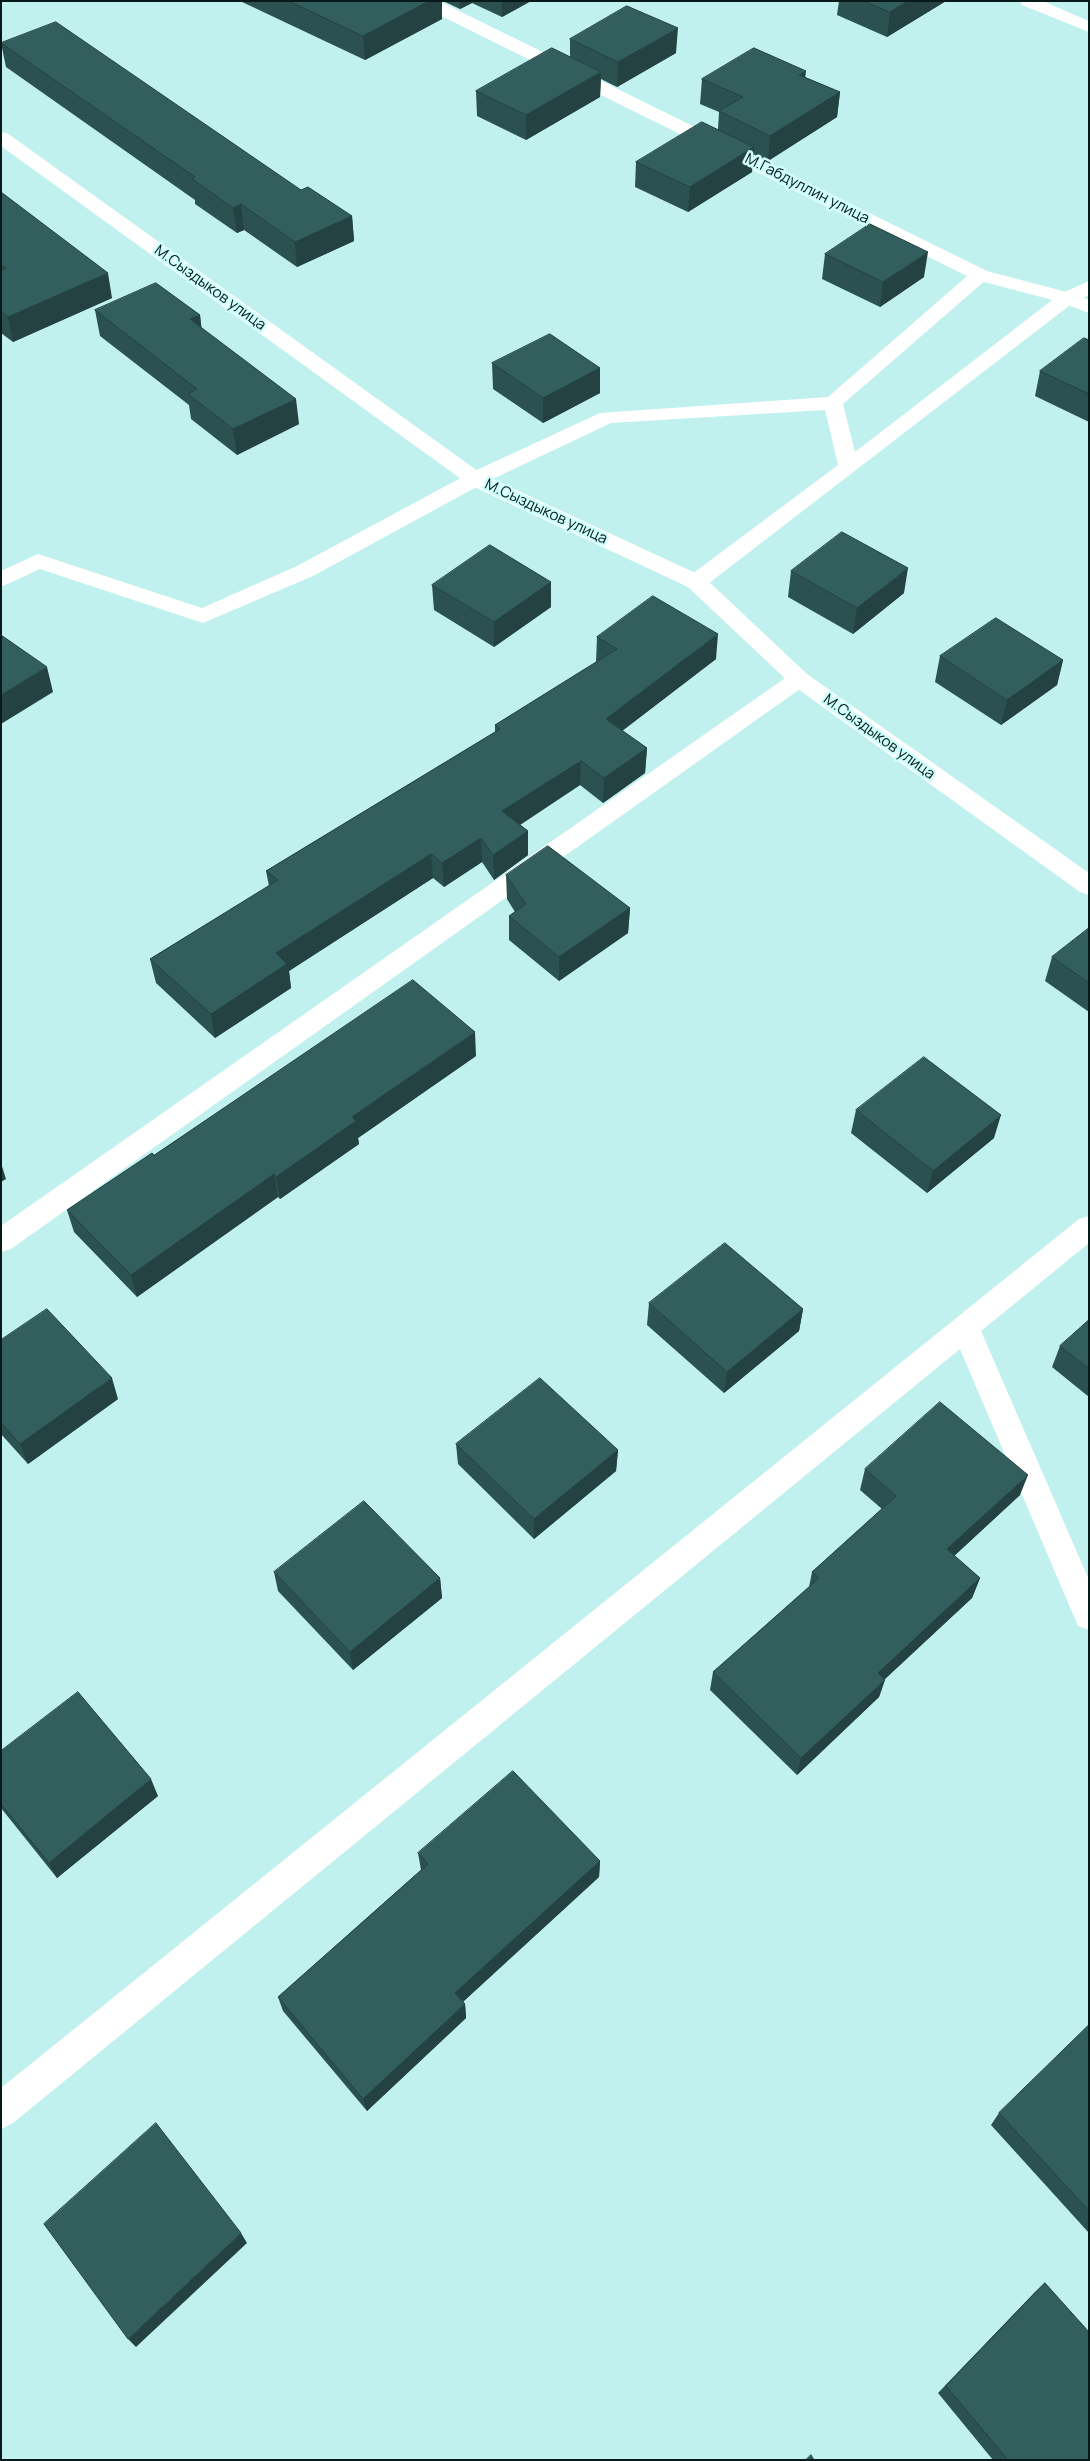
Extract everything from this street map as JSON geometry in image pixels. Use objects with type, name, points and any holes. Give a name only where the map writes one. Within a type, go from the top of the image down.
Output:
[{"type":"street","name":"М.Габдуллин улица","points":[[425,1],[680,125],[980,275],[1067,298],[1089,307]]},
{"type":"street","points":[[1028,1],[1089,28]]},
{"type":"street","name":"М.Сыздыков улица","points":[[1,138],[475,479],[696,582],[799,680],[1089,886]]},
{"type":"street","points":[[1,580],[38,561],[203,616],[305,571],[475,479],[608,418],[833,403],[980,275]]},
{"type":"street","points":[[696,582],[849,467],[1067,298],[1089,287]]},
{"type":"street","points":[[833,403],[849,467]]},
{"type":"street","points":[[1,1241],[799,680]]},
{"type":"street","points":[[1,2111],[1089,1227]]},
{"type":"street","points":[[965,1327],[1089,1616]]},
{"type":"building","points":[[289,1],[429,1],[363,36]]},
{"type":"building","points":[[864,1],[908,1],[890,12]]},
{"type":"building","points":[[627,6],[678,28],[618,62],[570,39]]},
{"type":"building","points":[[56,22],[301,190],[308,187],[352,216],[295,242],[241,204],[233,208],[192,179],[195,177],[1,43]]},
{"type":"building","points":[[552,48],[601,72],[526,115],[476,91]]},
{"type":"building","points":[[754,48],[806,71],[799,75],[840,92],[770,136],[719,111],[743,97],[702,79]]},
{"type":"building","points":[[702,122],[754,147],[690,187],[636,162]]},
{"type":"building","points":[[1,192],[108,273],[8,317],[1,312],[1,270],[6,268],[1,265]]},
{"type":"building","points":[[870,224],[928,252],[883,282],[825,254]]},
{"type":"building","points":[[156,283],[200,315],[190,319],[296,399],[233,429],[188,394],[197,389],[95,310]]},
{"type":"building","points":[[550,334],[600,368],[543,398],[492,363]]},
{"type":"building","points":[[1084,338],[1089,340],[1089,394],[1040,371]]},
{"type":"building","points":[[842,532],[908,568],[857,608],[791,571]]},
{"type":"building","points":[[490,545],[551,582],[494,622],[432,585]]},
{"type":"building","points":[[653,596],[718,634],[606,719],[647,748],[604,778],[581,761],[502,811],[528,831],[493,855],[481,838],[442,863],[431,854],[276,953],[287,964],[211,1014],[150,959],[278,880],[266,871],[500,729],[495,725],[617,649],[597,637]]},
{"type":"building","points":[[996,618],[1063,660],[1007,700],[940,656]]},
{"type":"building","points":[[1,635],[47,667],[1,695]]},
{"type":"building","points":[[548,846],[630,908],[559,957],[509,916],[526,904],[506,875]]},
{"type":"building","points":[[1089,928],[1089,983],[1052,957]]},
{"type":"building","points":[[413,980],[475,1032],[352,1117],[356,1121],[276,1177],[274,1174],[131,1275],[67,1210],[152,1153],[154,1155]]},
{"type":"building","points":[[924,1057],[1001,1115],[933,1171],[856,1110]]},
{"type":"building","points":[[725,1243],[803,1309],[727,1372],[649,1303]]},
{"type":"building","points":[[47,1309],[112,1378],[20,1444],[1,1423],[1,1340]]},
{"type":"building","points":[[1089,1320],[1089,1369],[1060,1346]]},
{"type":"building","points":[[540,1378],[618,1450],[534,1519],[456,1444]]},
{"type":"building","points":[[940,1402],[1028,1475],[947,1549],[980,1578],[878,1673],[885,1680],[801,1758],[713,1672],[819,1578],[812,1572],[896,1496],[865,1469]]},
{"type":"building","points":[[364,1501],[440,1578],[350,1652],[274,1572]]},
{"type":"building","points":[[78,1692],[151,1779],[49,1863],[1,1804],[1,1751]]},
{"type":"building","points":[[513,1771],[600,1861],[455,1993],[465,2004],[363,2099],[278,1997],[428,1864],[418,1853]]},
{"type":"building","points":[[1089,2025],[1089,2211],[999,2113]]},
{"type":"building","points":[[156,2123],[241,2233],[128,2339],[44,2224]]},
{"type":"building","points":[[1045,2283],[1089,2332],[1089,2460],[1008,2460],[946,2386]]},
{"type":"building","points":[[811,2455],[814,2460],[806,2460]]}]
